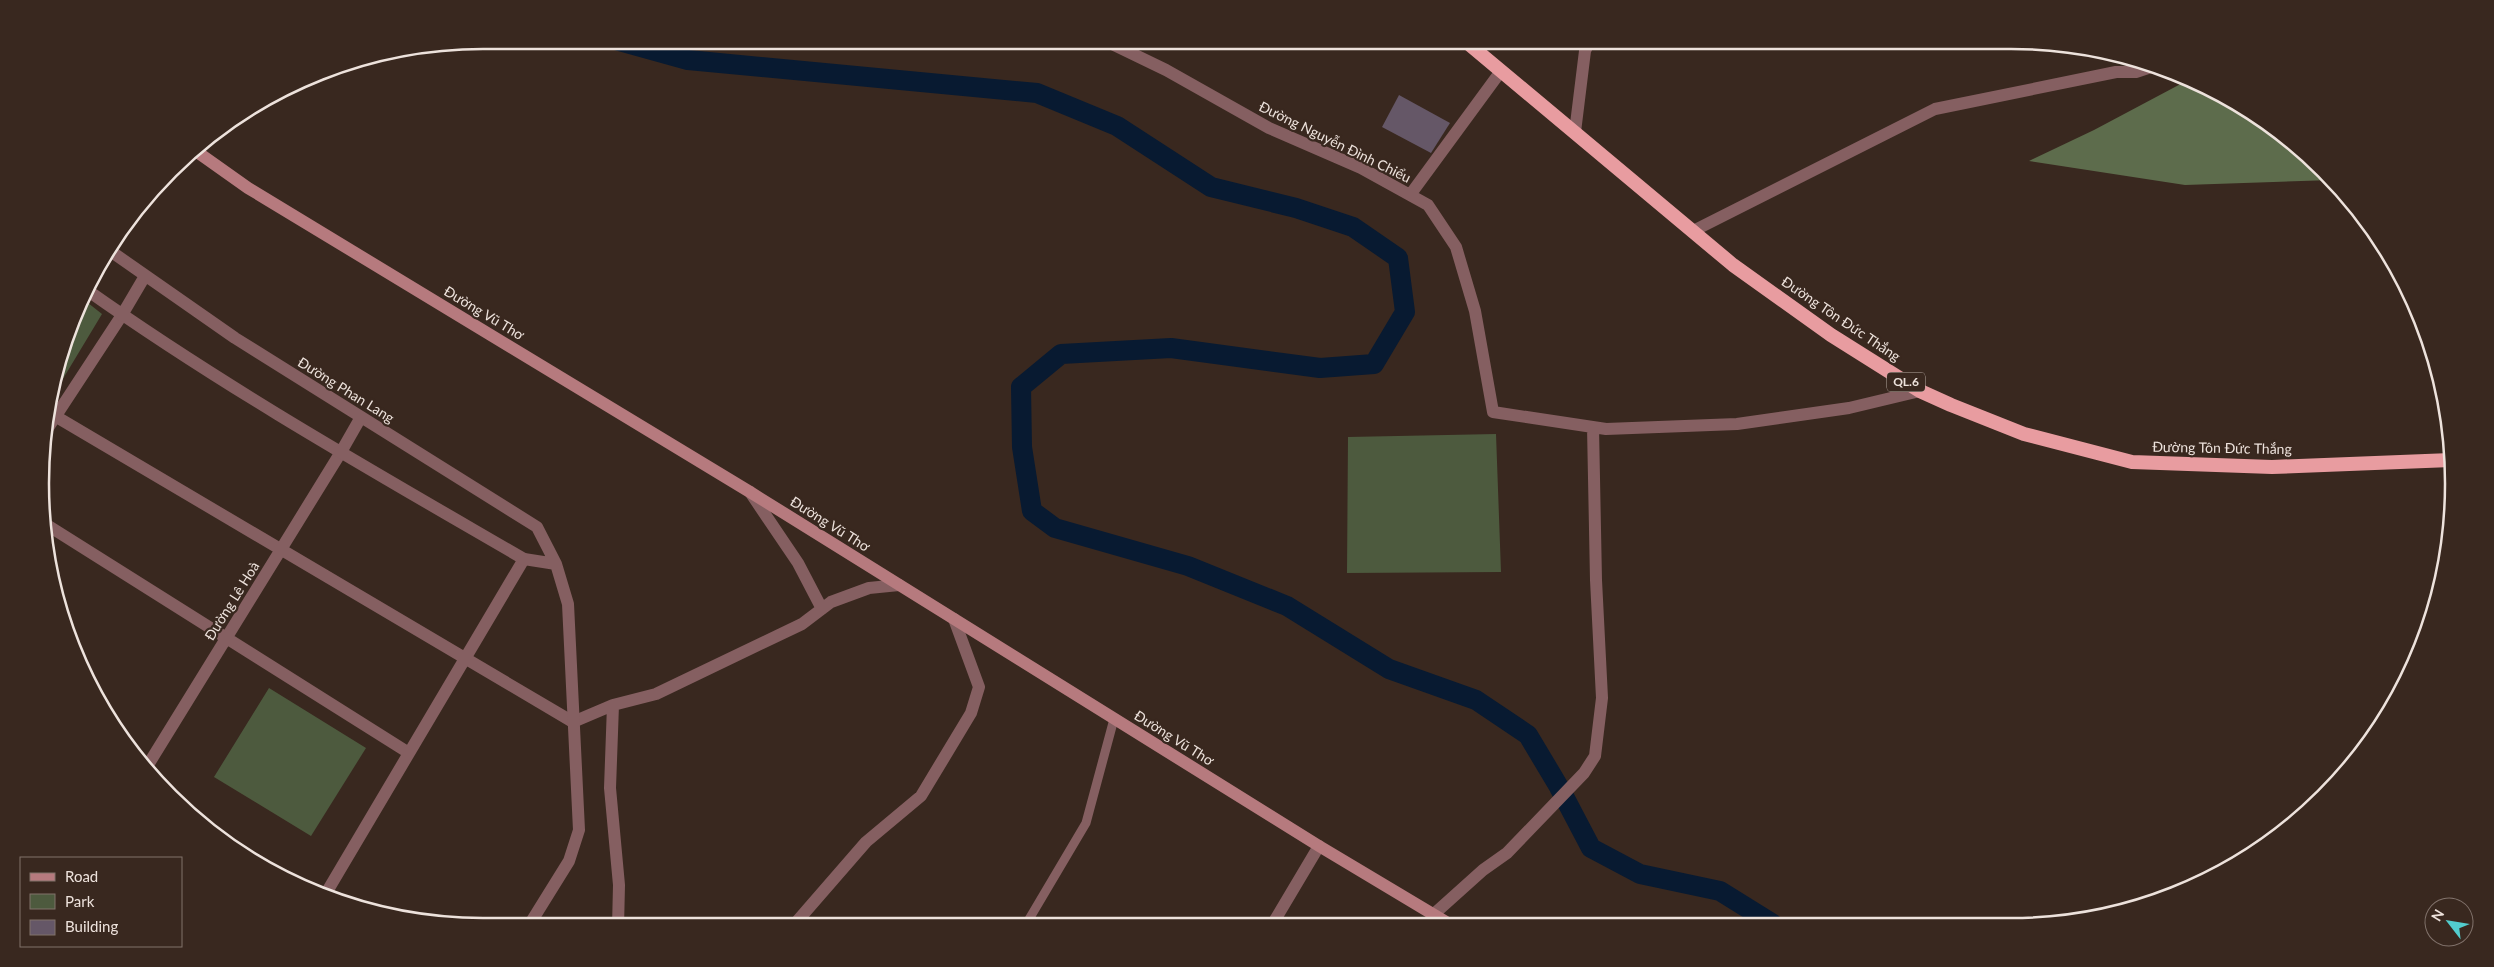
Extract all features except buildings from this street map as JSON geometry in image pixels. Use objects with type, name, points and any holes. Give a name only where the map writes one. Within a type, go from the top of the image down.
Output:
[{"type":"highway","name":"Đường Tôn Đức Thắng","points":[[1475,49],[1733,265],[1831,334],[1920,390],[2024,434],[2132,462],[2272,467],[2444,460]]},
{"type":"main road","name":"Đường Vũ Thơ","points":[[200,154],[248,188],[750,492],[1320,846],[1440,918]]},
{"type":"street","name":"Đường Nguyễn Đình Chiểu","points":[[1123,49],[1166,70],[1269,128],[1361,168],[1428,205],[1456,247],[1475,312],[1492,412],[1606,429],[1737,424],[1849,408],[1920,390]]},
{"type":"street","points":[[1575,132],[1586,49]]},
{"type":"street","points":[[1693,231],[1934,109],[2116,72],[2136,72],[2143,70]]},
{"type":"street","points":[[1410,195],[1501,71]]},
{"type":"street","name":"Đường Phan Lang","points":[[115,254],[235,338],[537,527],[556,564],[568,604],[579,830],[569,861],[534,918]]},
{"type":"street","points":[[145,276],[122,315],[55,416],[574,722],[613,705],[656,694],[802,624],[831,602],[869,588],[899,585]]},
{"type":"street","points":[[93,294],[242,394],[524,559],[556,564]]},
{"type":"street","name":"Đường Lê Hoà","points":[[150,762],[361,417]]},
{"type":"street","points":[[1434,914],[1483,870],[1508,853],[1584,773],[1595,756],[1602,698],[1596,580],[1593,428]]},
{"type":"street","points":[[750,492],[798,563],[822,609]]},
{"type":"street","points":[[51,528],[409,753]]},
{"type":"street","points":[[328,889],[524,559]]},
{"type":"street","points":[[800,918],[866,842],[921,796],[971,713],[979,687],[954,620]]},
{"type":"street","points":[[613,705],[610,788],[619,885],[618,918]]},
{"type":"street","points":[[1276,918],[1320,846]]},
{"type":"lane","points":[[1030,918],[1086,823],[1114,718]]},
{"type":"green space","points":[[2181,84],[2228,107],[2252,122],[2297,157],[2322,180],[2185,185],[2029,161],[2094,130]]},
{"type":"green space","points":[[88,303],[102,314],[61,381],[72,344]]},
{"type":"green space","points":[[1496,434],[1501,572],[1347,573],[1348,437]]},
{"type":"green space","points":[[269,688],[366,748],[311,836],[214,777]]},
{"type":"waterway","points":[[648,49],[688,60],[1037,93],[1117,126],[1211,187],[1296,208],[1353,227],[1398,258],[1405,312],[1374,364],[1320,368],[1171,348],[1061,354],[1021,387],[1022,447],[1032,511],[1055,528],[1188,566],[1287,606],[1389,669],[1476,700],[1528,735],[1559,787],[1591,848],[1640,874],[1720,891],[1763,918]]}]
